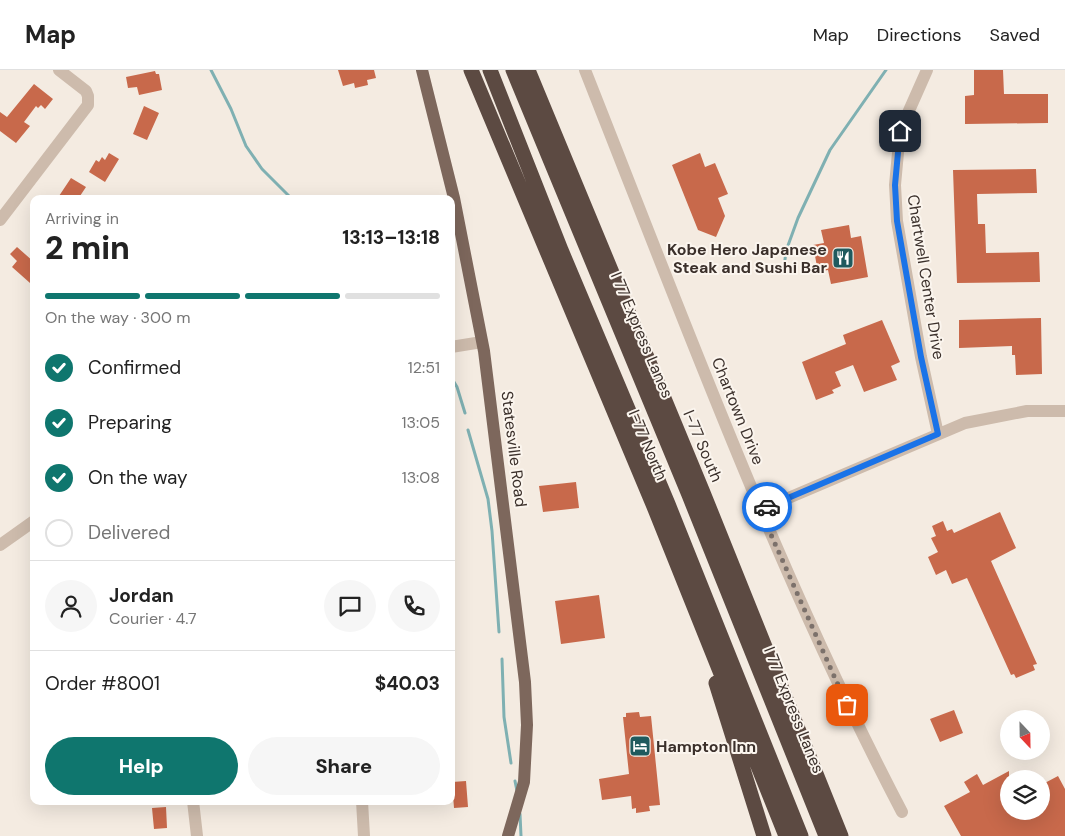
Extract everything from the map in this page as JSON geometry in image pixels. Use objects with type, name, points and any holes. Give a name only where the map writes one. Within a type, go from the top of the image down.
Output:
[{"type":"highway","name":"I-77 North","points":[[471,70],[692,600],[786,836]]},
{"type":"highway","points":[[490,70],[557,241],[668,504],[801,836]]},
{"type":"highway","name":"I 77 Express Lanes","points":[[513,70],[689,495],[826,836]]},
{"type":"highway","name":"I-77 South","points":[[528,70],[702,490],[841,836]]},
{"type":"highway","points":[[692,600],[764,836]]},
{"type":"highway","points":[[814,768],[852,836]]},
{"type":"main road","name":"Statesville Road","points":[[422,70],[453,195]]},
{"type":"main road","name":"Statesville Road","points":[[455,203],[482,342],[497,442],[525,682],[527,725],[524,782],[508,836]]},
{"type":"street","points":[[0,220],[88,105],[86,91],[59,70]]},
{"type":"street","name":"Chartown Drive","points":[[585,70],[760,510],[802,608],[851,713],[902,812]]},
{"type":"street","name":"Chartwell Center Drive","points":[[927,70],[900,131],[895,185],[898,230],[921,357],[938,434]]},
{"type":"street","points":[[455,346],[482,342]]},
{"type":"street","points":[[760,510],[966,423],[995,415],[1027,411],[1065,411]]},
{"type":"street","points":[[0,545],[30,524]]},
{"type":"street","points":[[194,805],[197,836]]},
{"type":"street","points":[[362,805],[364,836]]},
{"type":"building","points":[[338,70],[374,70],[376,78],[367,80],[368,85],[355,88],[354,83],[343,86]]},
{"type":"building","points":[[974,70],[1003,70],[1004,94],[1048,94],[1048,123],[965,124],[965,96],[974,95]]},
{"type":"building","points":[[155,71],[156,74],[159,74],[162,90],[139,95],[137,87],[128,88],[126,77]]},
{"type":"building","points":[[34,84],[53,99],[45,109],[41,105],[38,108],[36,106],[24,122],[30,126],[16,143],[0,131],[0,112],[7,117]]},
{"type":"building","points":[[144,106],[159,113],[147,140],[133,134]]},
{"type":"building","points":[[109,153],[119,159],[105,182],[89,172],[96,160],[99,162],[102,157],[105,160]]},
{"type":"building","points":[[700,153],[705,167],[715,163],[728,194],[718,198],[725,216],[716,237],[698,230],[672,165]]},
{"type":"building","points":[[1036,169],[1037,193],[977,194],[978,224],[985,224],[986,253],[1039,252],[1040,282],[957,283],[953,170]]},
{"type":"building","points":[[71,178],[86,187],[81,195],[60,195]]},
{"type":"building","points":[[849,225],[851,238],[861,236],[868,277],[831,284],[828,270],[818,272],[813,245],[824,243],[821,230]]},
{"type":"building","points":[[17,247],[30,258],[30,283],[12,267],[17,261],[10,254]]},
{"type":"building","points":[[1041,318],[1042,374],[1016,375],[1015,355],[1012,355],[1012,346],[959,348],[959,320]]},
{"type":"building","points":[[882,320],[900,362],[891,366],[897,380],[864,392],[853,365],[835,372],[841,386],[832,390],[834,393],[816,400],[802,362],[846,344],[843,335]]},
{"type":"building","points":[[576,482],[579,508],[543,512],[539,486]]},
{"type":"building","points":[[1000,512],[1016,548],[991,561],[1037,664],[1033,665],[1035,670],[1016,678],[1014,674],[1011,675],[967,578],[952,584],[946,570],[936,575],[928,557],[938,552],[931,538],[936,536],[932,526],[943,521],[947,531],[952,529],[954,533]]},
{"type":"building","points":[[599,595],[605,638],[561,644],[555,601]]},
{"type":"building","points":[[954,710],[963,733],[940,742],[930,719]]},
{"type":"building","name":"Hampton Inn","points":[[639,712],[640,717],[651,716],[660,805],[649,806],[650,811],[636,813],[636,808],[632,809],[631,796],[602,800],[599,779],[629,774],[623,717],[626,717],[626,713]]},
{"type":"building","points":[[977,774],[983,785],[1000,776],[1000,820],[1050,820],[1050,780],[1058,776],[1065,789],[1065,836],[961,836],[944,806],[970,792],[964,782]]},
{"type":"building","points":[[466,781],[468,807],[454,808],[455,782]]},
{"type":"building","points":[[166,807],[167,828],[154,829],[152,808]]},
{"type":"waterway","points":[[211,70],[231,109],[246,146],[262,169],[288,195]]},
{"type":"waterway","points":[[784,268],[786,251],[798,218],[830,150],[886,70]]},
{"type":"waterway","points":[[455,384],[465,413]]},
{"type":"waterway","points":[[468,430],[488,499],[499,632]]},
{"type":"waterway","points":[[502,659],[504,717],[511,763]]},
{"type":"waterway","points":[[515,781],[517,791]]},
{"type":"waterway","points":[[520,814],[521,836]]},
{"type":"way so far","points":[[767,507],[760,510],[772,540],[847,705]]},
{"type":"place","name":"Kobe Hero Japanese Steak and Sushi Bar","points":[[843,258]]},
{"type":"place","name":"Hampton Inn","points":[[640,746]]},
{"type":"route","points":[[767,507],[938,434],[921,357],[897,221],[895,185],[900,131]]}]
